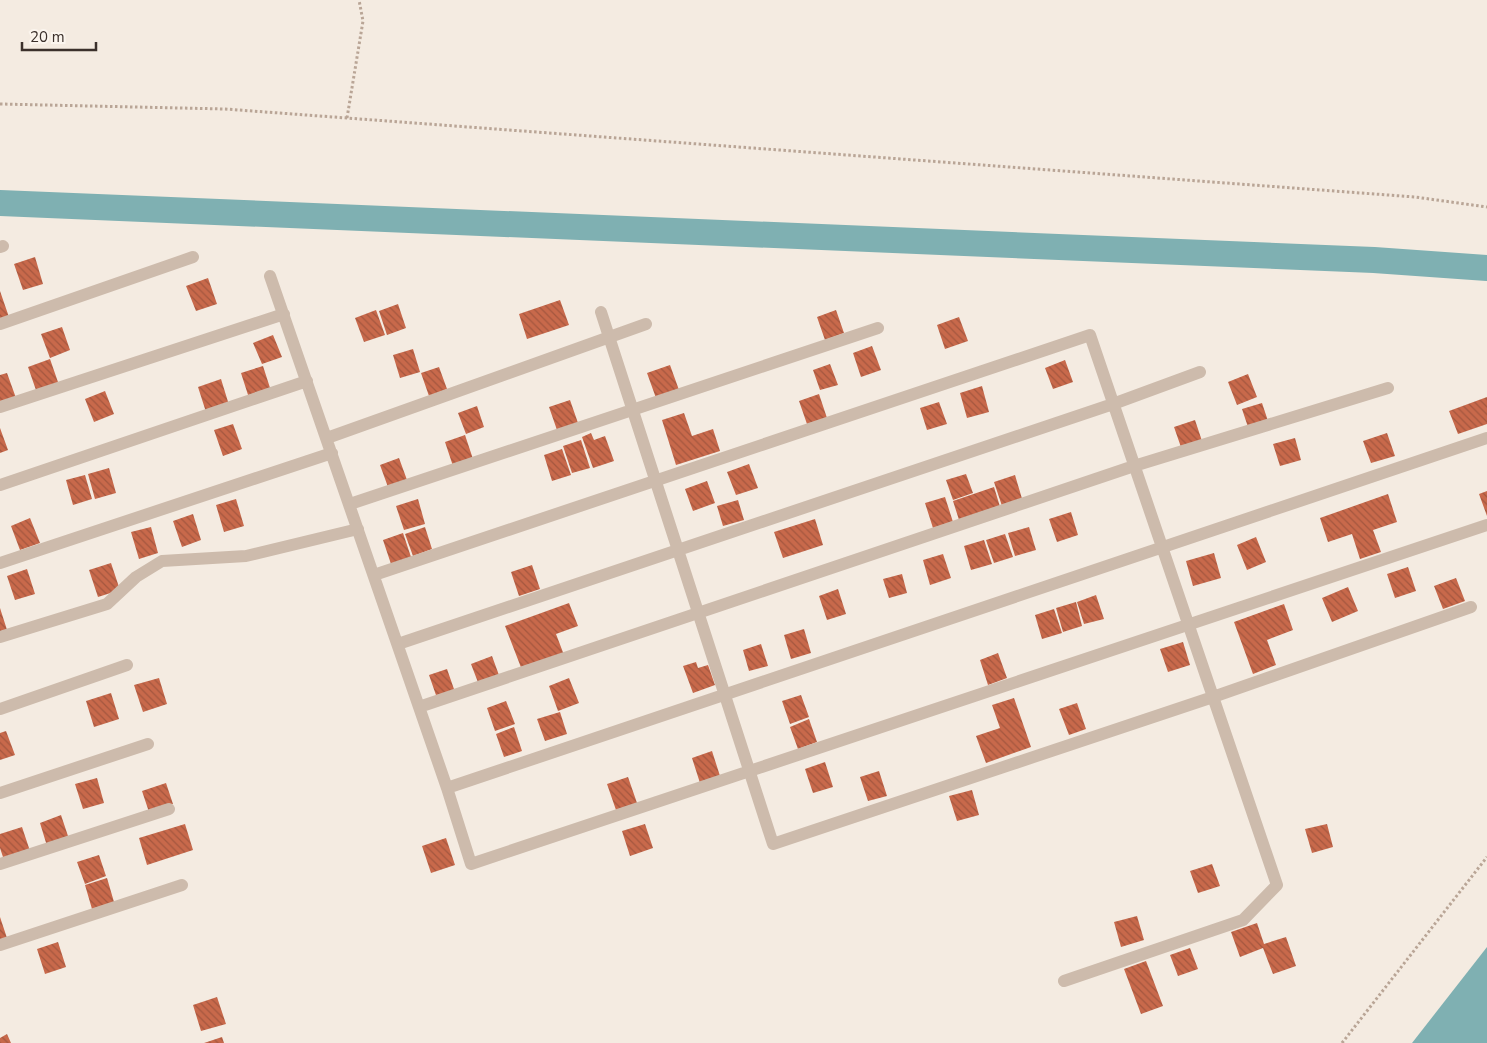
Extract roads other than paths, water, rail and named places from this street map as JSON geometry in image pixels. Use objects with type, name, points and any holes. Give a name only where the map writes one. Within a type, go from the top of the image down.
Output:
[{"type":"street","points":[[0,324],[193,257]]},
{"type":"street","points":[[270,276],[420,707],[471,864],[1487,524]]},
{"type":"street","points":[[601,312],[773,844],[1213,697],[1471,607]]},
{"type":"street","points":[[0,407],[284,314]]},
{"type":"street","points":[[327,438],[646,324]]},
{"type":"street","points":[[350,504],[878,328]]},
{"type":"street","points":[[374,575],[1090,336],[1276,885],[1243,920],[1064,981]]},
{"type":"street","points":[[398,644],[1113,404],[1200,372]]},
{"type":"street","points":[[0,485],[307,381]]},
{"type":"street","points":[[420,707],[1134,466],[1388,388]]},
{"type":"street","points":[[447,788],[1487,438]]},
{"type":"street","points":[[0,562],[332,453]]},
{"type":"street","points":[[0,637],[107,604],[136,577],[162,562],[246,556],[358,529]]},
{"type":"street","points":[[0,709],[127,665]]},
{"type":"street","points":[[0,792],[148,744]]},
{"type":"street","points":[[0,864],[169,809]]},
{"type":"street","points":[[0,944],[182,885]]},
{"type":"water","points":[[1487,947],[1487,1043],[1412,1043]]},
{"type":"waterway","points":[[0,203],[1374,260],[1487,268]]}]
